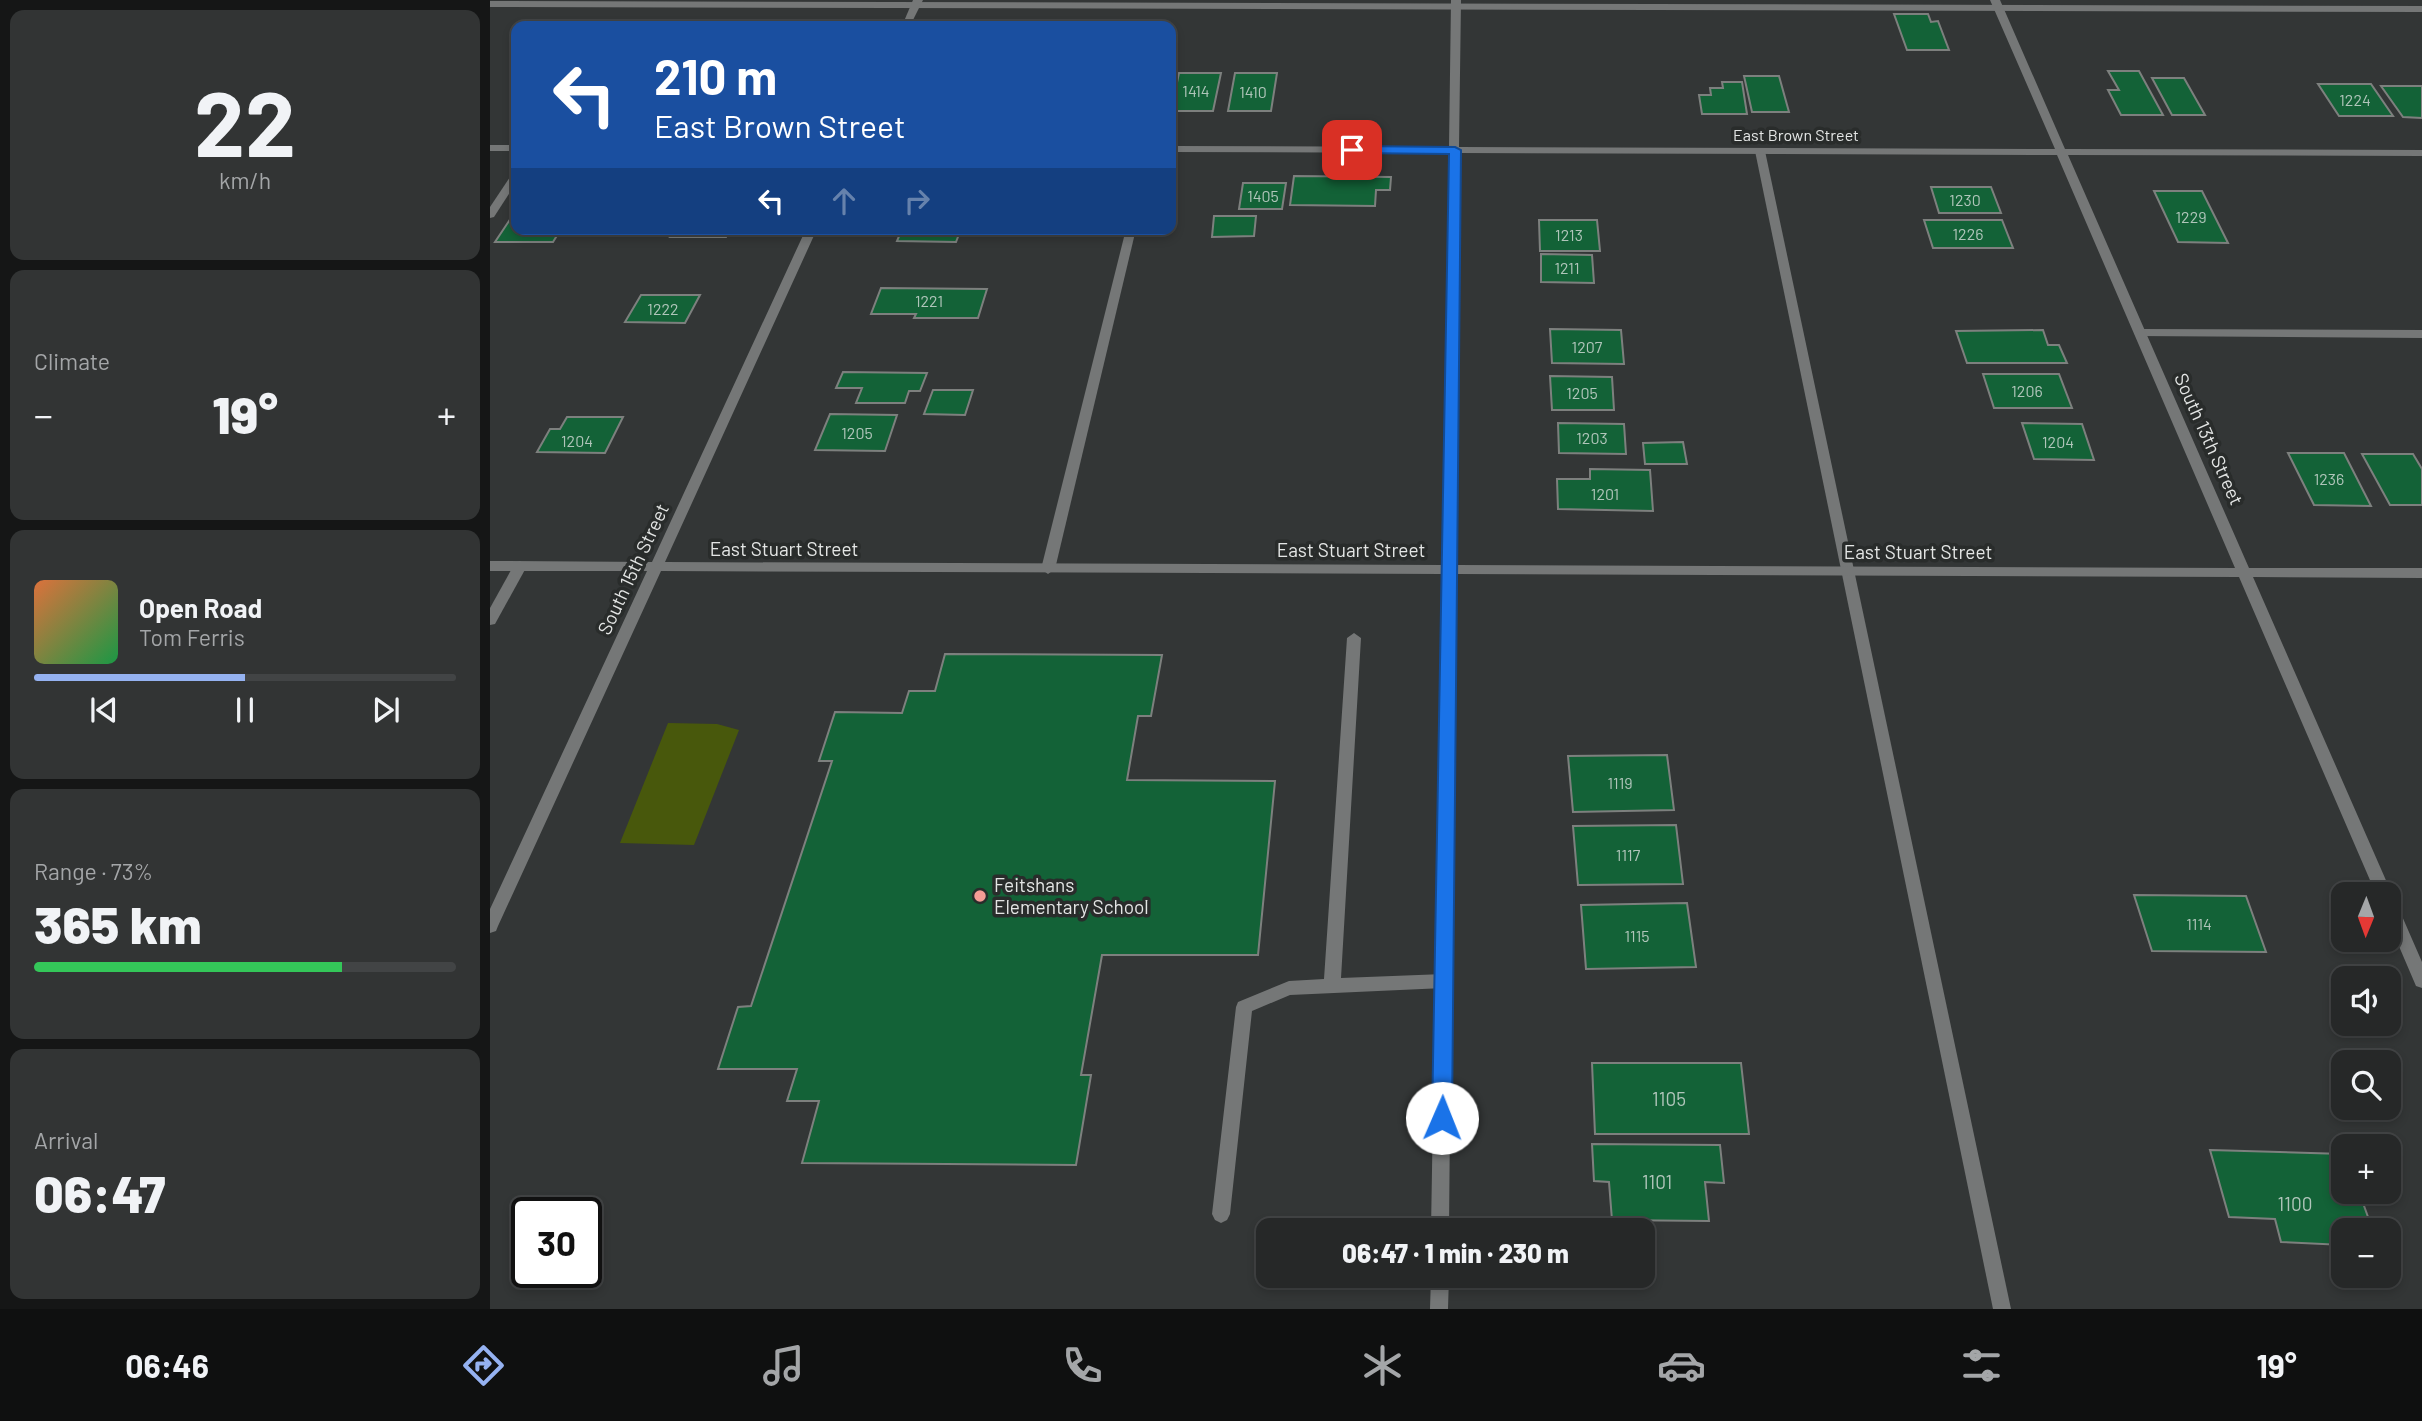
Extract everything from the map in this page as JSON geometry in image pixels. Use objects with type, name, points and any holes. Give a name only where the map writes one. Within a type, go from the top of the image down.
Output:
[{"type":"street","points":[[908,21],[917,2]]},
{"type":"street","points":[[1440,1218],[1455,3]]},
{"type":"street","points":[[490,4],[1997,4],[2422,9]]},
{"type":"street","name":"South 13th Street","points":[[1997,4],[2379,882]]},
{"type":"street","points":[[490,148],[511,148]]},
{"type":"street","name":"East Brown Street","points":[[1176,149],[2422,153]]},
{"type":"street","points":[[1760,151],[2003,1309]]},
{"type":"street","points":[[490,215],[511,184]]},
{"type":"street","name":"South 15th Street","points":[[490,926],[809,235]]},
{"type":"street","points":[[1048,569],[1130,235]]},
{"type":"street","points":[[2140,333],[2422,334]]},
{"type":"street","name":"East Stuart Street","points":[[490,566],[2422,573]]},
{"type":"street","points":[[490,620],[520,566]]},
{"type":"street","points":[[1332,986],[1354,638]]},
{"type":"street","points":[[2401,933],[2422,981]]},
{"type":"street","points":[[1220,1213],[1244,1007],[1289,988],[1444,981]]},
{"type":"street","points":[[1439,1309],[1440,1288]]},
{"type":"green space","points":[[668,723],[717,724],[739,730],[694,845],[620,843]]},
{"type":"building","points":[[1894,14],[1928,14],[1931,22],[1938,21],[1949,50],[1907,50]]},
{"type":"building","points":[[2108,71],[2139,71],[2163,115],[2121,115],[2108,90],[2119,90]]},
{"type":"building","points":[[1179,73],[1221,73],[1213,111],[1176,111]]},
{"type":"building","points":[[1235,73],[1277,73],[1271,111],[1228,111]]},
{"type":"building","points":[[1744,76],[1779,76],[1789,112],[1752,112]]},
{"type":"building","points":[[2152,78],[2184,78],[2205,115],[2172,115]]},
{"type":"building","points":[[1722,82],[1742,82],[1747,114],[1702,114],[1699,95],[1711,95],[1710,88],[1723,88]]},
{"type":"building","points":[[2318,84],[2371,84],[2393,116],[2339,116]]},
{"type":"building","points":[[2381,86],[2422,86],[2422,118],[2403,117]]},
{"type":"building","points":[[1294,176],[1391,177],[1390,190],[1376,190],[1375,206],[1290,205]]},
{"type":"building","points":[[1243,183],[1286,183],[1282,209],[1239,209]]},
{"type":"building","points":[[1931,187],[1991,187],[2001,213],[1939,213]]},
{"type":"building","points":[[2154,191],[2202,191],[2228,243],[2178,242]]},
{"type":"building","points":[[1214,216],[1256,216],[1254,236],[1212,237]]},
{"type":"building","points":[[511,218],[511,235],[557,235],[553,242],[495,242]]},
{"type":"building","points":[[1539,220],[1597,220],[1600,251],[1540,251]]},
{"type":"building","points":[[1924,220],[2002,220],[2013,248],[1933,248]]},
{"type":"building","points":[[671,235],[727,235],[726,237],[670,237]]},
{"type":"building","points":[[900,235],[959,235],[956,242],[897,241]]},
{"type":"building","points":[[1541,254],[1592,255],[1594,283],[1541,282]]},
{"type":"building","points":[[881,288],[987,289],[978,318],[914,318],[916,314],[871,314]]},
{"type":"building","points":[[641,295],[700,295],[685,323],[625,322]]},
{"type":"building","points":[[1550,329],[1621,330],[1624,364],[1552,363]]},
{"type":"building","points":[[2043,330],[2048,345],[2059,345],[2067,363],[1967,363],[1956,331]]},
{"type":"building","points":[[843,372],[927,373],[920,391],[909,391],[905,403],[856,403],[862,388],[836,388]]},
{"type":"building","points":[[1983,374],[2059,374],[2072,408],[1994,408]]},
{"type":"building","points":[[1550,376],[1612,377],[1614,410],[1552,410]]},
{"type":"building","points":[[933,390],[973,390],[965,415],[924,414]]},
{"type":"building","points":[[830,414],[897,415],[885,451],[815,450]]},
{"type":"building","points":[[567,417],[623,417],[605,453],[537,452],[550,429],[560,429]]},
{"type":"building","points":[[1558,423],[1624,424],[1626,454],[1559,453]]},
{"type":"building","points":[[2022,423],[2082,424],[2094,460],[2034,459]]},
{"type":"building","points":[[1683,442],[1687,464],[1645,464],[1643,443]]},
{"type":"building","points":[[2288,453],[2344,453],[2371,506],[2314,505]]},
{"type":"building","points":[[2362,454],[2413,454],[2422,469],[2422,505],[2390,505]]},
{"type":"building","points":[[1590,469],[1650,470],[1653,511],[1558,509],[1557,479],[1590,479]]},
{"type":"building","points":[[945,654],[1162,655],[1151,716],[1138,716],[1127,780],[1275,781],[1258,955],[1102,955],[1081,1075],[1091,1075],[1076,1165],[802,1163],[819,1101],[787,1101],[797,1069],[718,1069],[738,1007],[751,1006],[832,761],[819,761],[835,712],[902,713],[909,691],[935,691]]},
{"type":"building","points":[[1667,755],[1674,810],[1573,812],[1568,756]]},
{"type":"building","points":[[1676,825],[1683,884],[1578,885],[1573,826]]},
{"type":"building","points":[[2134,895],[2246,896],[2266,952],[2152,951]]},
{"type":"building","points":[[1687,903],[1696,967],[1586,969],[1581,905]]},
{"type":"building","points":[[1592,1063],[1741,1063],[1749,1134],[1595,1134]]},
{"type":"building","points":[[1592,1144],[1720,1145],[1724,1183],[1705,1182],[1709,1221],[1612,1218],[1609,1182],[1594,1181]]},
{"type":"building","points":[[2210,1150],[2331,1154],[2331,1204],[2363,1204],[2368,1218],[2331,1218],[2331,1244],[2281,1242],[2275,1219],[2229,1217]]},
{"type":"place","name":"Feitshans Elementary School","points":[[980,896]]},
{"type":"route","points":[[1352,150],[1455,150],[1442,1118]]}]
